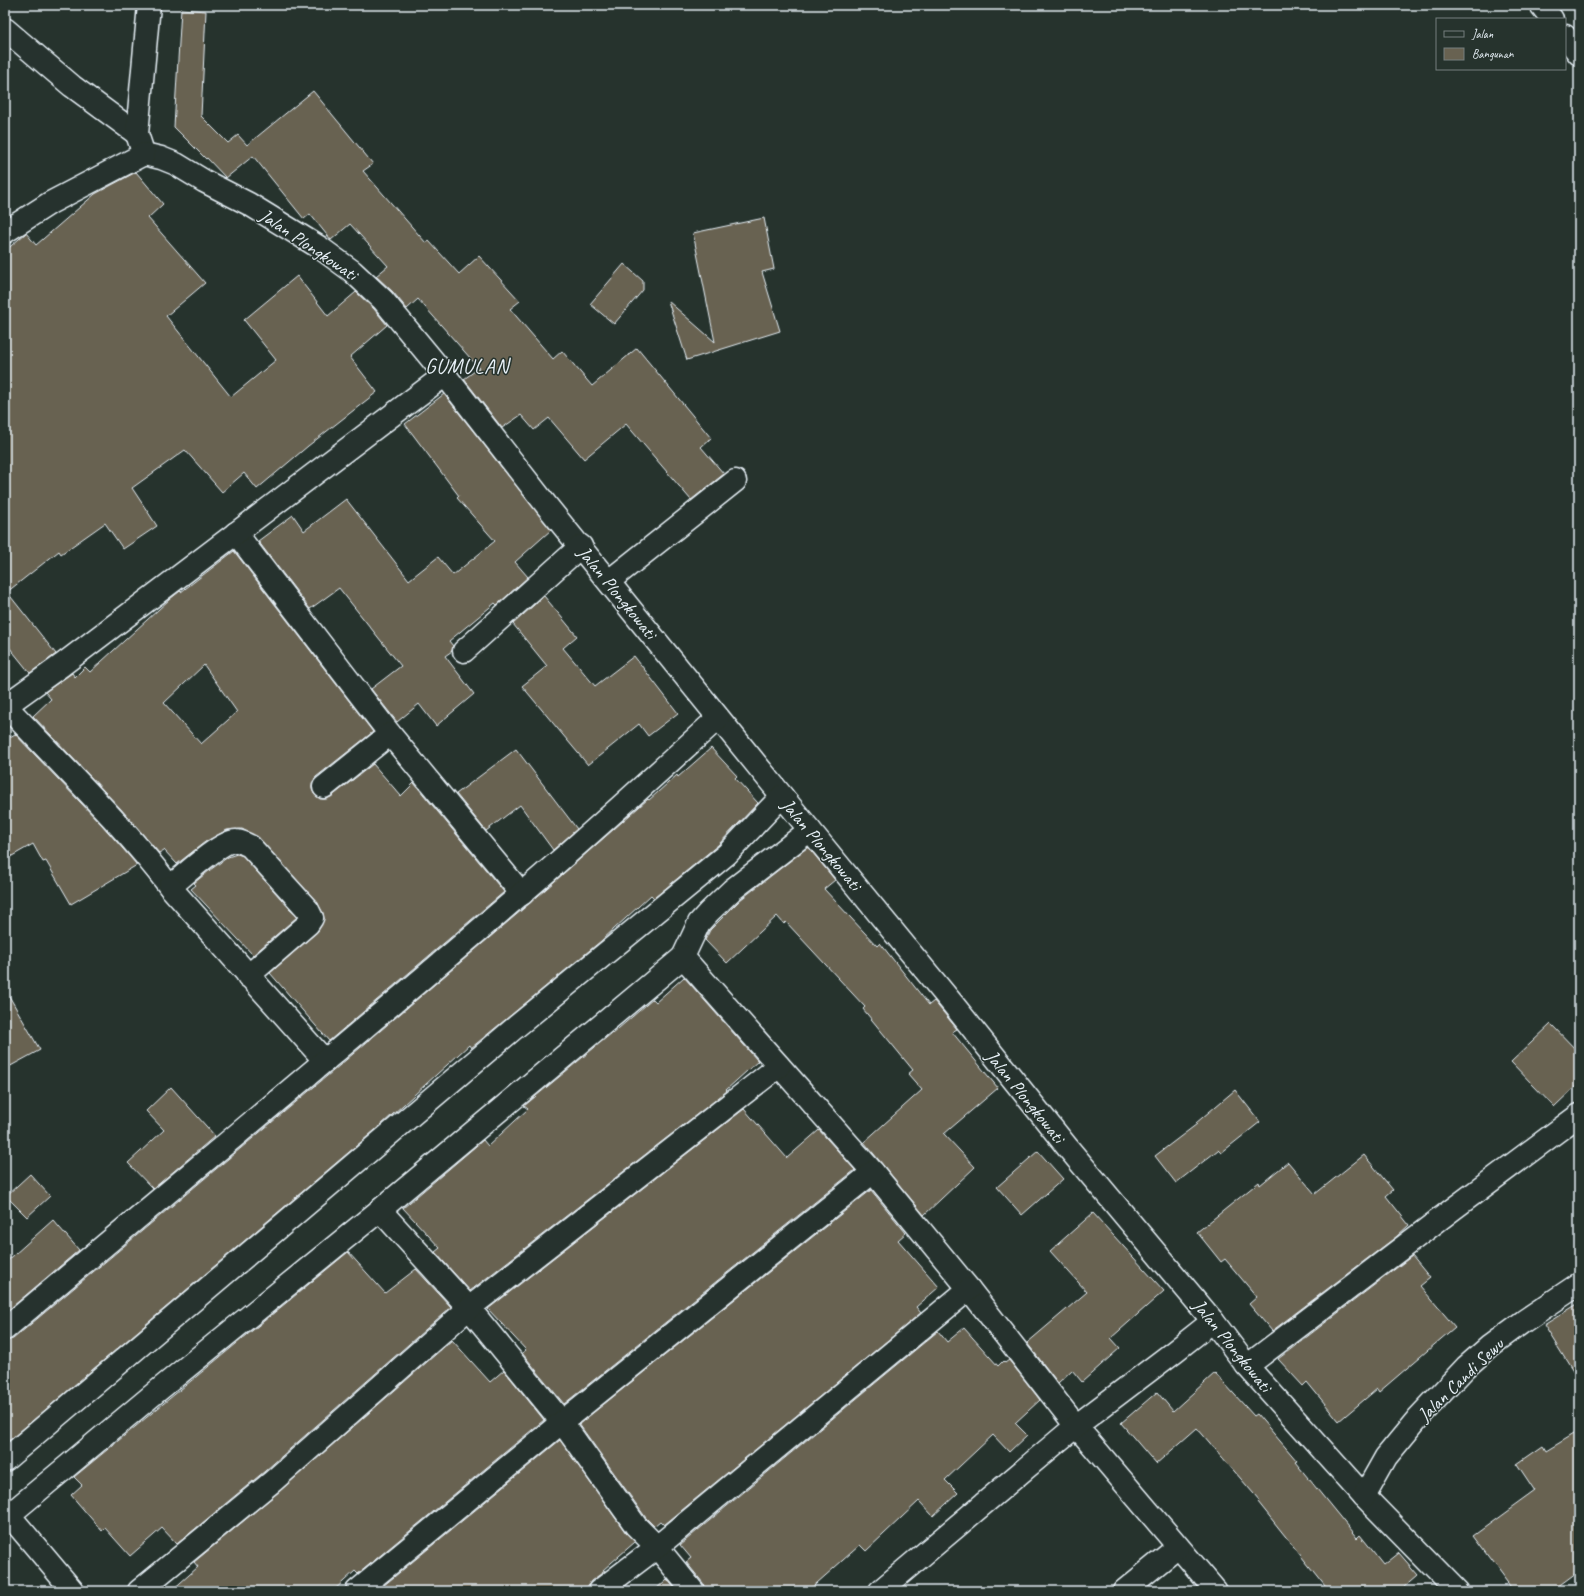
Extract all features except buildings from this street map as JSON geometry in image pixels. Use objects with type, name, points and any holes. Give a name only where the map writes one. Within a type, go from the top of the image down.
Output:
[{"type":"street","points":[[141,144],[149,5]]},
{"type":"street","points":[[1541,5],[1551,18]]},
{"type":"street","points":[[5,29],[141,144]]},
{"type":"street","points":[[1566,37],[1579,54]]},
{"type":"street","points":[[5,232],[141,144]]},
{"type":"street","name":"Jalan Plongkowati","points":[[141,144],[161,158],[176,164],[204,181],[249,204],[319,247],[352,271],[383,300],[445,375],[718,718],[957,1009],[1068,1148],[1213,1321],[1247,1366],[1450,1589]]},
{"type":"street","points":[[325,1062],[170,887],[98,802],[5,705],[445,375]]},
{"type":"street","points":[[609,581],[735,481]]},
{"type":"street","points":[[236,533],[390,734],[522,894]]},
{"type":"street","points":[[464,651],[581,546]]},
{"type":"street","points":[[5,1329],[151,1205],[325,1062],[522,894],[718,718]]},
{"type":"street","points":[[324,787],[390,734]]},
{"type":"street","points":[[5,1460],[505,1036],[727,854],[782,796]]},
{"type":"street","points":[[72,1591],[7,1517],[155,1393],[380,1210],[683,958],[699,923],[709,912],[732,890],[810,830]]},
{"type":"street","points":[[170,887],[216,850],[234,840],[250,846],[308,910],[312,918],[308,924],[248,976]]},
{"type":"street","points":[[683,958],[873,1172],[1076,1426],[1216,1591]]},
{"type":"street","points":[[139,1591],[273,1481],[469,1308],[779,1066]]},
{"type":"street","points":[[1247,1366],[1452,1209],[1579,1115]]},
{"type":"street","points":[[357,1591],[562,1422],[873,1172]]},
{"type":"street","points":[[380,1210],[469,1308],[562,1422],[636,1526],[673,1591]]},
{"type":"street","name":"Jalan Candi Sewu","points":[[1364,1496],[1386,1457],[1419,1417],[1466,1367],[1490,1346],[1518,1325],[1579,1284]]},
{"type":"street","points":[[599,1591],[651,1551],[968,1289]]},
{"type":"street","points":[[880,1591],[1076,1426],[1213,1321]]},
{"type":"street","points":[[1124,1591],[1178,1547]]},
{"type":"street","points":[[651,1551],[693,1591]]},
{"type":"district","name":"GUMULAN","points":[[467,366]]}]
